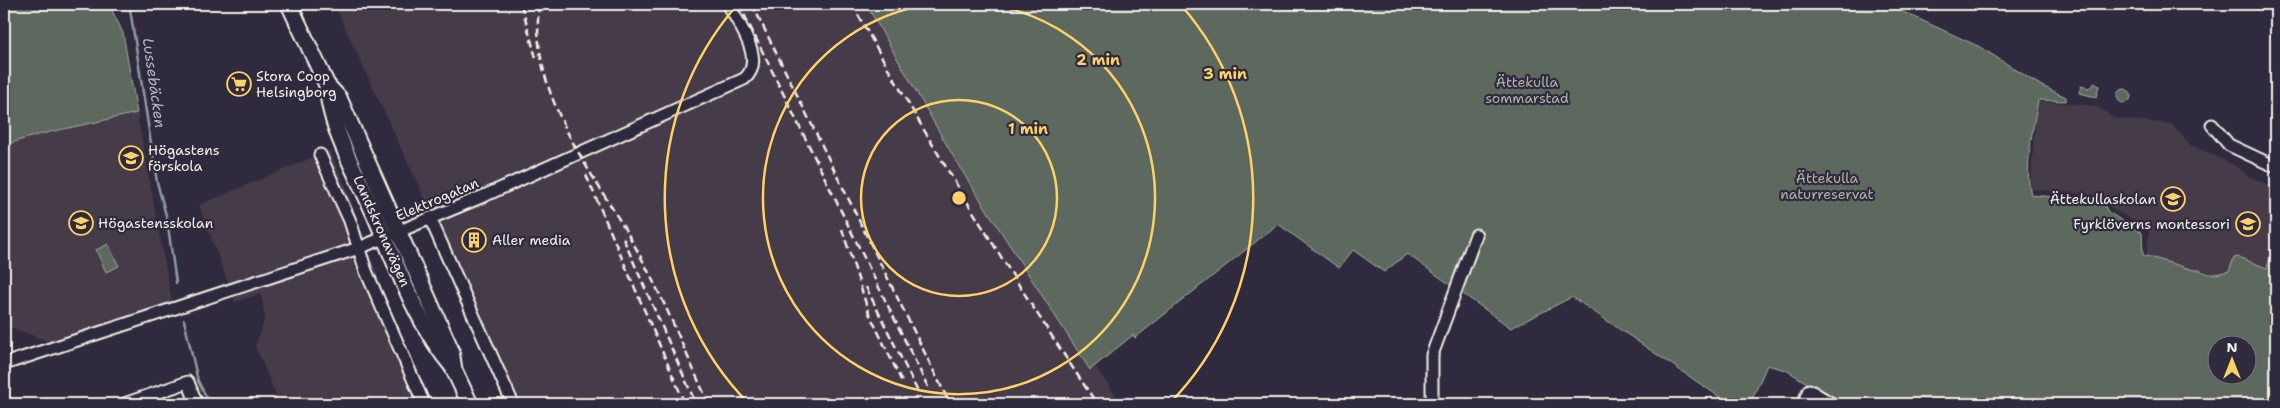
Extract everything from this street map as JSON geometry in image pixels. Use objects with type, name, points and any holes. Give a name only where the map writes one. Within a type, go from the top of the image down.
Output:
[{"type":"main road","name":"Landskronavägen","points":[[289,4],[327,84],[339,98],[391,234],[450,350],[454,370],[470,404]]},
{"type":"street","name":"Elektrogatan","points":[[4,364],[359,248],[744,79],[753,67],[751,49],[728,4]]},
{"type":"street","points":[[2212,125],[2228,145],[2276,167]]},
{"type":"street","name":"Landskronavägen","points":[[320,155],[350,221],[366,272],[424,404]]},
{"type":"street","points":[[430,218],[514,404]]},
{"type":"street","points":[[1432,404],[1432,355],[1476,235]]},
{"type":"street","points":[[124,404],[188,382],[197,404]]},
{"type":"street","points":[[1803,404],[1810,390],[1832,404]]},
{"type":"shaded area","points":[[334,4],[870,4],[1074,337],[1122,404],[520,404]]},
{"type":"shaded area","name":"Ättekullaskolan","points":[[2037,101],[2096,106],[2114,118],[2171,124],[2191,145],[2237,166],[2248,176],[2276,188],[2276,242],[2267,269],[2238,257],[2230,270],[2215,274],[2206,273],[2202,270],[2144,276],[2149,233],[2140,223],[2115,211],[2105,202],[2105,196],[2030,189]]},
{"type":"shaded area","name":"Högastensskolan","points":[[137,113],[172,302],[52,343],[4,325],[4,145],[41,134]]},
{"type":"shaded area","points":[[330,150],[347,189],[386,299],[428,404],[280,404],[255,346],[265,318],[261,294],[235,302],[199,205]]},
{"type":"green space","points":[[4,4],[109,4],[123,33],[137,113],[41,134],[4,145]]},
{"type":"green space","name":"Ättekulla naturreservat","points":[[866,4],[1886,4],[1980,47],[2040,85],[2066,97],[2066,101],[2038,100],[2028,172],[2031,195],[2102,201],[2108,212],[2142,233],[2143,255],[2209,274],[2229,271],[2234,258],[2238,257],[2267,268],[2276,242],[2276,404],[1841,404],[1786,370],[1767,365],[1750,404],[1730,404],[1572,297],[1511,328],[1407,254],[1384,272],[1353,250],[1339,268],[1278,224],[1135,338],[1133,335],[1090,370],[960,168]]},
{"type":"green space","points":[[2095,83],[2099,86],[2096,97],[2079,93],[2081,86],[2089,88]]},
{"type":"green space","points":[[2121,89],[2127,89],[2131,96],[2127,103],[2121,103],[2117,99],[2117,93]]},
{"type":"green space","points":[[108,244],[119,266],[106,272],[96,250]]},
{"type":"waterway","name":"Lussebäcken","points":[[131,4],[130,9],[157,182],[167,219],[176,283]]},
{"type":"waterway","name":"Lussebäcken","points":[[184,320],[198,381],[210,404]]},
{"type":"railway","points":[[521,4],[536,58]]},
{"type":"railway","points":[[539,4],[539,41],[545,76],[557,110],[591,175],[630,237],[647,269],[709,404]]},
{"type":"railway","points":[[739,4],[928,387]]},
{"type":"railway","points":[[752,4],[950,404]]},
{"type":"railway","points":[[852,4],[970,207],[1032,306],[1097,404]]},
{"type":"railway","points":[[586,175],[685,404]]},
{"type":"railway","points":[[842,229],[869,313],[903,384]]},
{"type":"railway","points":[[623,238],[696,404]]},
{"type":"railway","points":[[866,287],[918,392]]},
{"type":"place","name":"Stora Coop Helsingborg","points":[[239,84]]},
{"type":"place","name":"Högastens förskola","points":[[131,158]]},
{"type":"place","name":"Ättekullaskolan","points":[[2173,199]]},
{"type":"place","name":"Högastensskolan","points":[[81,223]]},
{"type":"place","name":"Fyrklöverns montessori","points":[[2248,224]]},
{"type":"place","name":"Aller media","points":[[474,240]]},
{"type":"park label","name":"Ättekulla sommarstad","points":[[1527,90]]}]
